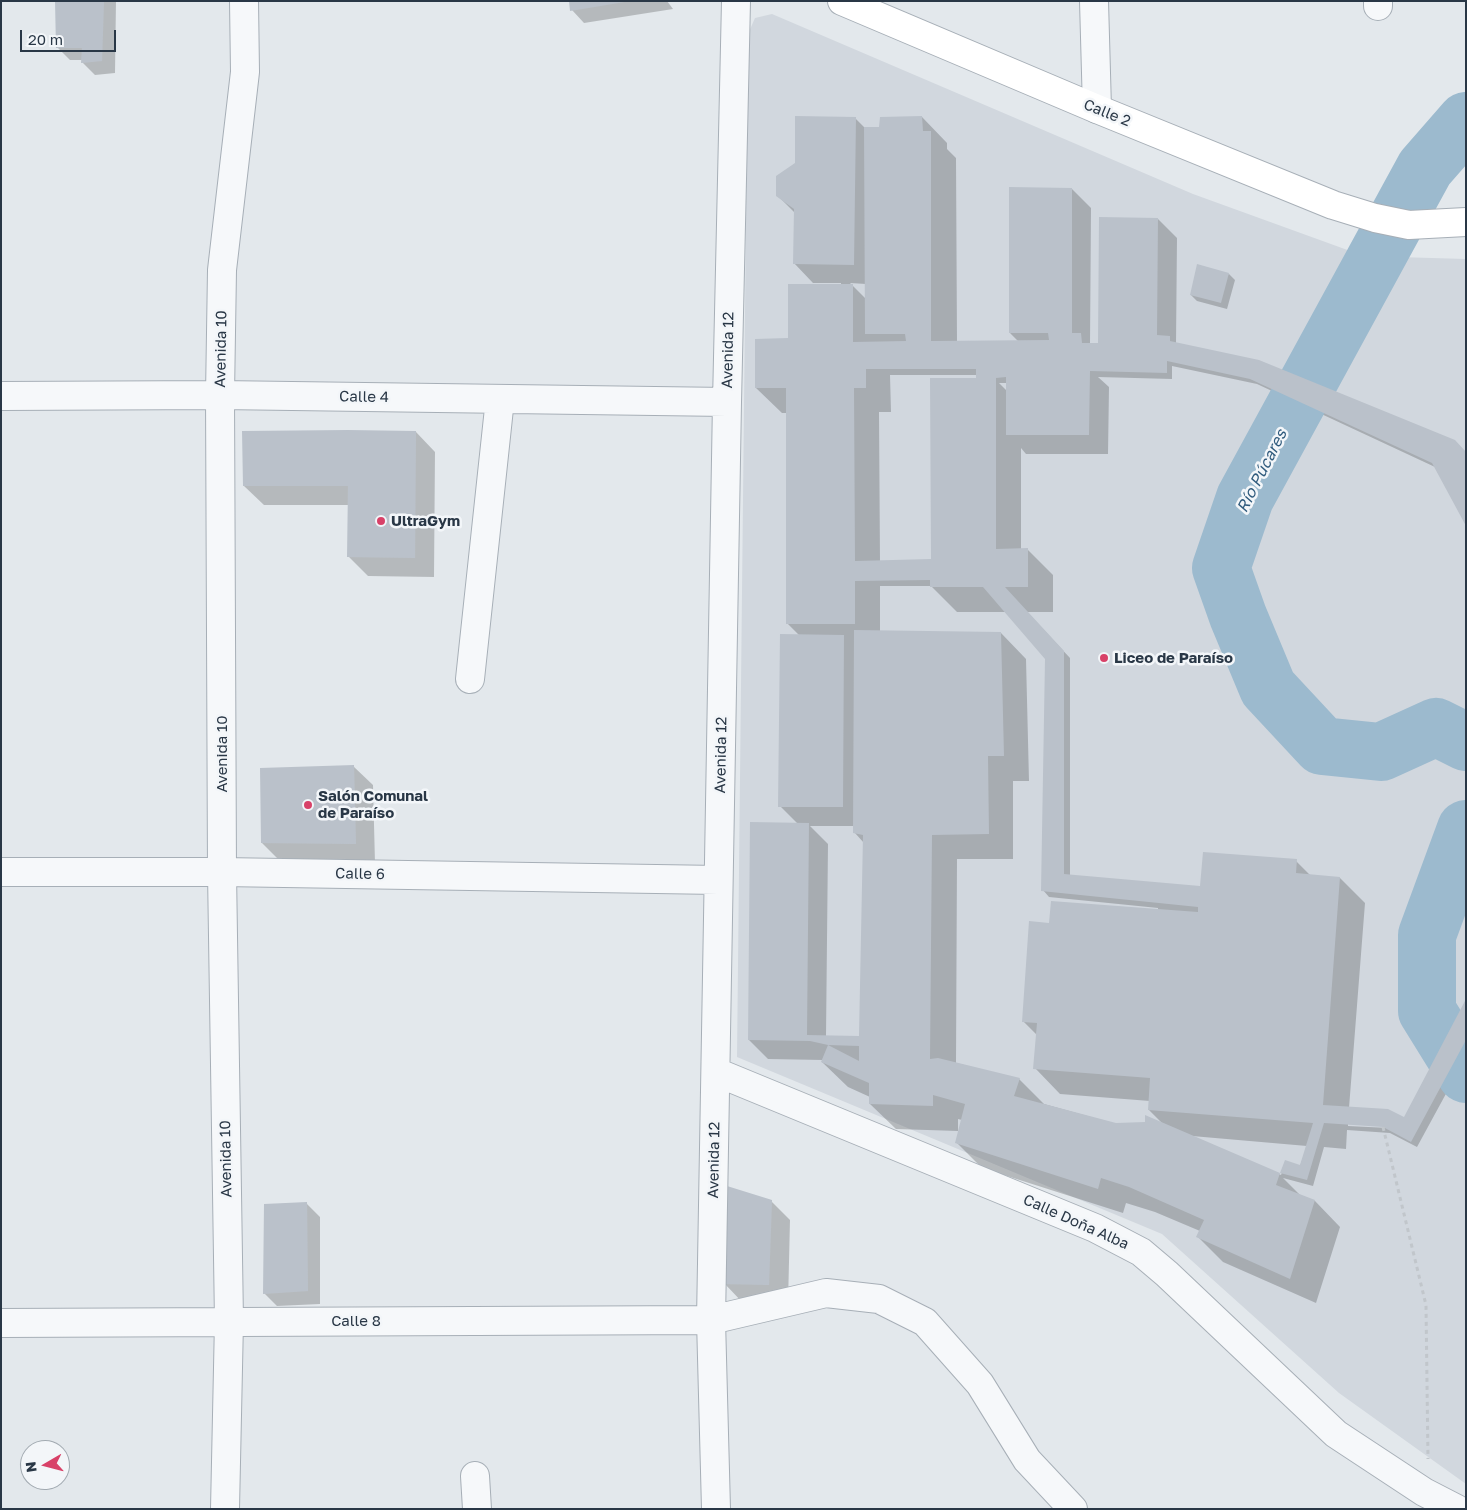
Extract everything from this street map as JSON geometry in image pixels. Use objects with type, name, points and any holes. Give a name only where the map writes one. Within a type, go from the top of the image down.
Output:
[{"type":"main road","name":"Calle 2","points":[[842,1],[1097,109],[1333,205],[1374,218],[1409,225],[1460,223]]},
{"type":"street","name":"Avenida 10","points":[[225,1509],[228,1321],[222,872],[220,395],[222,270],[245,72],[244,1]]},
{"type":"street","name":"Avenida 12","points":[[716,1509],[711,1320],[736,1]]},
{"type":"street","points":[[1094,1],[1097,109]]},
{"type":"street","name":"Calle 4","points":[[1,396],[220,395],[727,402]]},
{"type":"street","points":[[470,679],[500,399]]},
{"type":"street","name":"Calle 6","points":[[1,872],[222,872],[718,880]]},
{"type":"street","name":"Calle Doña Alba","points":[[716,1072],[1095,1228],[1141,1252],[1336,1434],[1429,1494],[1457,1509]]},
{"type":"street","name":"Calle 8","points":[[1,1323],[711,1320],[826,1293],[879,1299],[925,1322],[980,1384],[1027,1460],[1073,1509]]},
{"type":"street","points":[[475,1476],[477,1509]]},
{"type":"path","points":[[1383,1127],[1426,1304],[1429,1494]]},
{"type":"shaded area","name":"Liceo de Paraíso","points":[[772,14],[1193,194],[1364,256],[1466,259],[1466,1484],[1339,1393],[1162,1234],[737,1057],[748,34],[755,18]]},
{"type":"building","points":[[55,1],[104,1],[102,61],[81,63],[82,48],[56,48]]},
{"type":"building","points":[[569,1],[624,1],[624,2],[570,11]]},
{"type":"building","points":[[795,116],[856,117],[854,265],[793,264],[794,209],[776,196],[776,176],[795,163]]},
{"type":"building","points":[[922,116],[923,131],[931,131],[931,341],[1049,340],[1048,333],[1009,333],[1009,187],[1072,188],[1072,333],[1081,333],[1082,343],[1098,343],[1099,217],[1158,218],[1157,335],[1170,336],[1170,341],[1259,360],[1455,440],[1466,452],[1466,526],[1432,463],[1250,379],[1167,361],[1167,373],[1090,371],[1089,435],[1006,435],[1006,377],[996,378],[996,549],[1028,548],[1028,587],[1005,587],[1064,651],[1064,874],[1200,886],[1203,852],[1297,859],[1296,873],[1340,877],[1323,1105],[1388,1109],[1404,1117],[1466,999],[1466,1040],[1411,1142],[1383,1127],[1324,1123],[1307,1180],[1280,1173],[1285,1160],[1300,1165],[1313,1123],[1148,1110],[1150,1078],[1033,1069],[1037,1023],[1022,1022],[1029,921],[1049,923],[1051,901],[1198,912],[1198,907],[1041,891],[1045,659],[983,587],[930,587],[930,580],[855,581],[855,624],[786,624],[786,388],[755,388],[755,339],[788,338],[788,284],[853,284],[853,342],[906,341],[905,334],[865,334],[864,127],[879,127],[880,117]],"holes":[[[866,369],[976,369],[976,378],[930,378],[931,559],[855,561],[854,388],[866,388]]]},
{"type":"building","points":[[1197,264],[1229,273],[1221,303],[1190,295]]},
{"type":"building","points":[[242,431],[416,431],[415,558],[347,557],[348,486],[243,486]]},
{"type":"building","points":[[854,630],[1001,632],[1004,756],[988,756],[989,834],[932,835],[930,1059],[938,1058],[1020,1078],[1014,1096],[1116,1123],[1145,1122],[1145,1115],[1280,1173],[1276,1185],[1315,1200],[1290,1279],[1196,1237],[1204,1220],[1129,1187],[1101,1178],[1098,1189],[955,1143],[965,1104],[933,1095],[933,1106],[869,1104],[869,1083],[821,1062],[828,1045],[810,1041],[748,1040],[750,822],[809,823],[807,1035],[859,1036],[863,835],[853,833]],"holes":[[[828,1045],[859,1046],[859,1061]]]},
{"type":"building","points":[[780,634],[844,635],[843,807],[778,807]]},
{"type":"building","name":"Salón Comunal de Paraíso","points":[[354,765],[356,844],[261,843],[260,768]]},
{"type":"building","points":[[727,1186],[772,1200],[769,1285],[722,1284]]},
{"type":"building","points":[[307,1202],[308,1291],[263,1294],[264,1204]]},
{"type":"waterway","name":"Río Púcares","points":[[1466,121],[1425,168],[1245,498],[1221,568],[1238,616],[1268,688],[1322,746],[1381,752],[1436,727],[1466,742]]},
{"type":"waterway","name":"Río Púcares","points":[[1466,829],[1427,935],[1427,1011],[1466,1074]]},
{"type":"place","name":"UltraGym","points":[[381,521]]},
{"type":"place","name":"Liceo de Paraíso","points":[[1104,658]]},
{"type":"place","name":"Salón Comunal de Paraíso","points":[[308,805]]}]
